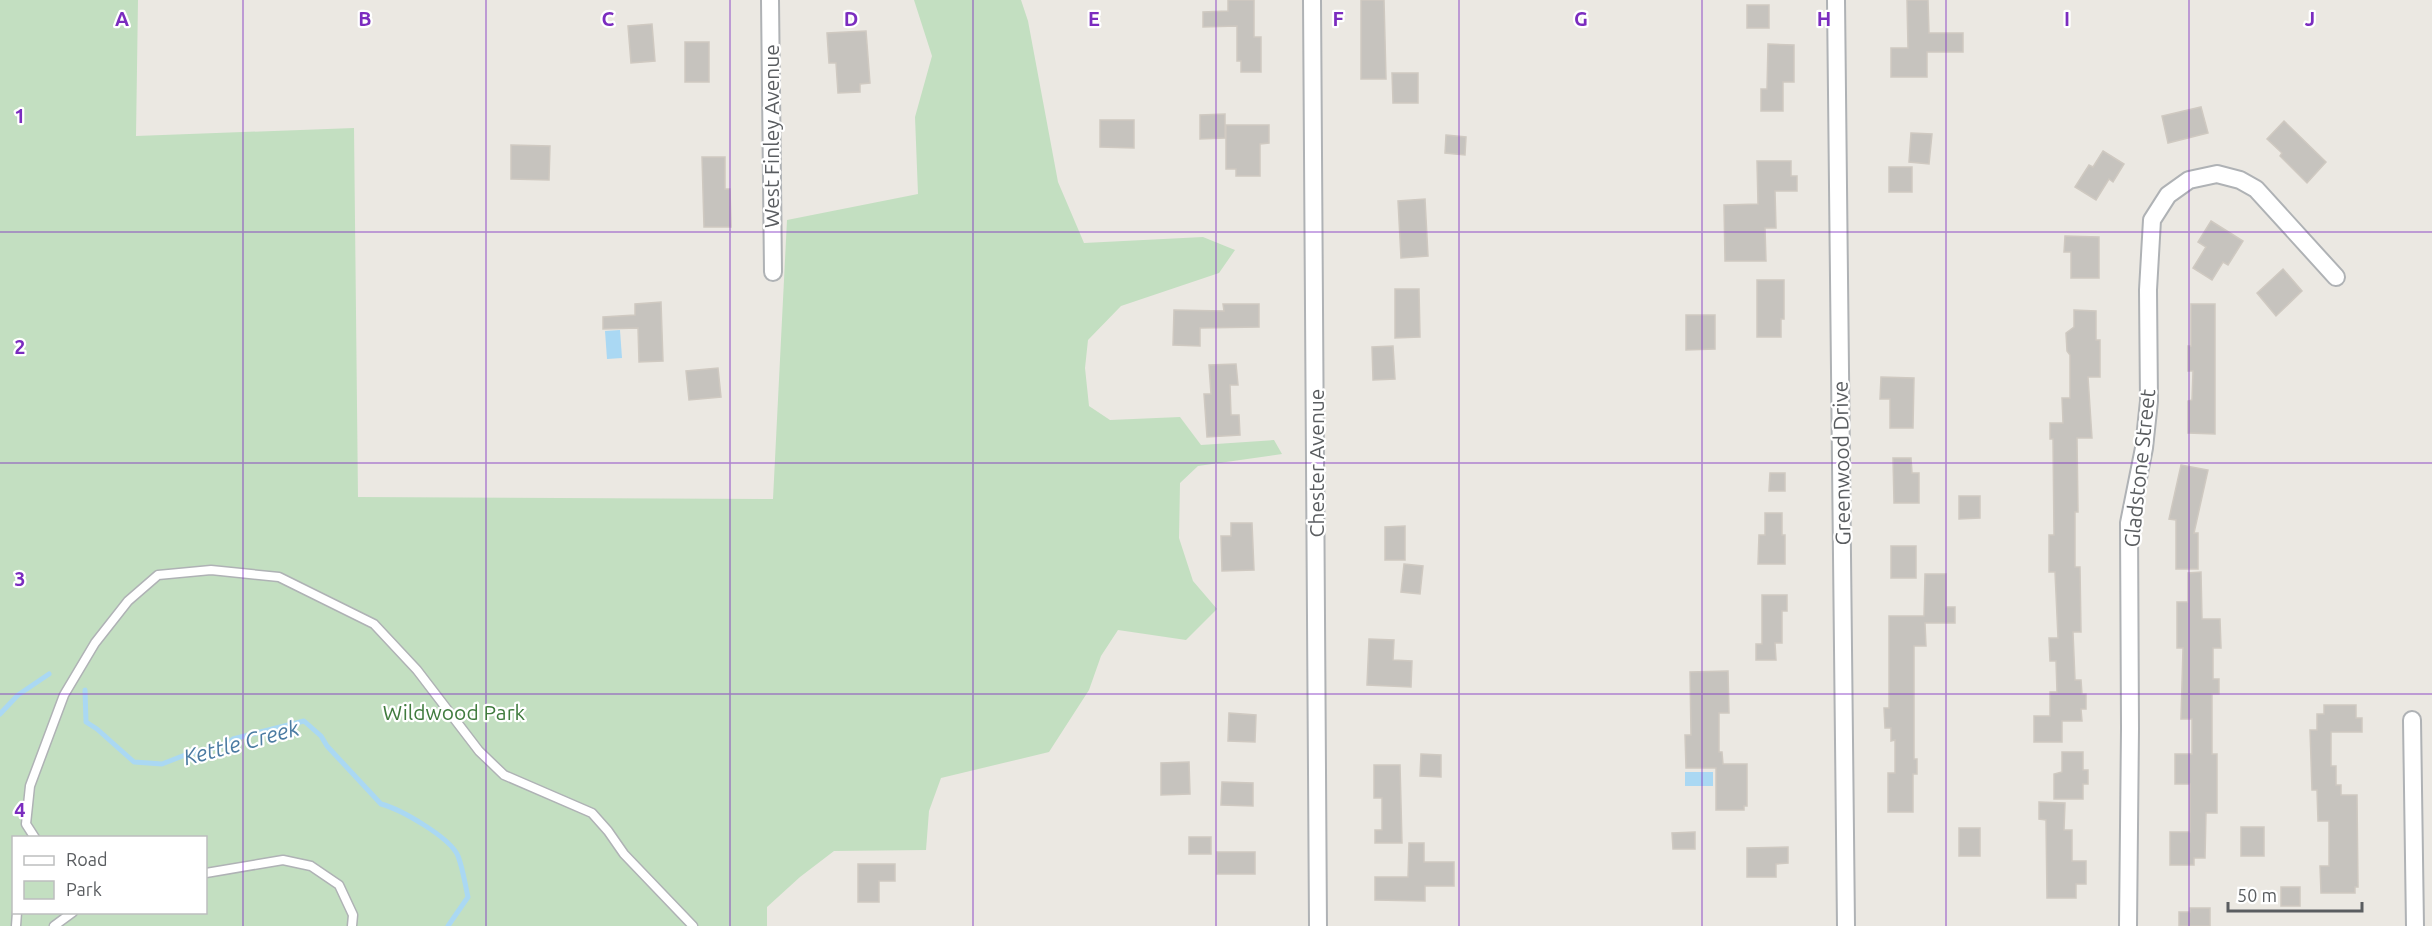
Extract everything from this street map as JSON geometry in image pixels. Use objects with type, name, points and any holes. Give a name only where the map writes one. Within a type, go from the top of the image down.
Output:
[{"type":"street","name":"West Finley Avenue","points":[[770,0],[773,273]]},
{"type":"street","name":"Chester Avenue","points":[[1312,0],[1318,926]]},
{"type":"street","name":"Greenwood Drive","points":[[1836,0],[1846,926]]},
{"type":"street","name":"Gladstone Street","points":[[2128,926],[2129,523],[2144,448],[2149,401],[2148,290],[2152,220],[2168,195],[2189,180],[2217,174],[2240,180],[2256,189],[2336,277]]},
{"type":"street","points":[[2412,720],[2415,926]]},
{"type":"lane","points":[[24,836],[30,786],[64,695],[95,643],[128,601],[158,575],[211,570],[279,577],[374,624],[417,670],[479,751],[504,775],[592,813],[624,854],[693,926]]},
{"type":"lane","points":[[26,824],[34,836]]},
{"type":"lane","points":[[207,873],[283,860],[311,866],[339,885],[353,915],[352,926]]},
{"type":"lane","points":[[54,926],[70,914]]},
{"type":"green space","name":"Wildwood Park","points":[[0,0],[138,0],[136,136],[354,128],[358,497],[773,499],[787,220],[918,194],[915,117],[932,56],[914,0],[1021,0],[1028,21],[1058,182],[1084,243],[1203,237],[1235,250],[1219,273],[1121,306],[1088,340],[1085,368],[1089,406],[1110,420],[1180,417],[1201,445],[1274,440],[1282,454],[1198,466],[1180,483],[1179,538],[1193,581],[1217,609],[1186,640],[1118,630],[1101,656],[1089,690],[1049,752],[941,778],[929,811],[926,850],[834,851],[800,877],[767,907],[767,926],[0,926]]},
{"type":"water","points":[[620,330],[622,358],[607,359],[605,331]]},
{"type":"water","points":[[1685,772],[1713,772],[1713,786],[1685,786]]},
{"type":"building","points":[[1228,0],[1254,0],[1254,37],[1261,37],[1261,72],[1241,72],[1241,61],[1237,61],[1237,26],[1203,27],[1203,12],[1228,11]]},
{"type":"building","points":[[1361,0],[1384,0],[1386,79],[1361,79]]},
{"type":"building","points":[[1907,0],[1928,0],[1929,33],[1963,33],[1963,52],[1927,52],[1927,77],[1891,77],[1891,48],[1908,48]]},
{"type":"building","points":[[1747,5],[1769,5],[1769,28],[1747,28]]},
{"type":"building","points":[[652,24],[655,61],[631,63],[628,26]]},
{"type":"building","points":[[866,31],[870,83],[860,84],[860,92],[838,93],[836,63],[829,63],[827,33]]},
{"type":"building","points":[[685,42],[709,42],[709,82],[685,82]]},
{"type":"building","points":[[1768,44],[1794,45],[1794,82],[1783,82],[1783,111],[1761,111],[1761,89],[1767,89]]},
{"type":"building","points":[[1392,73],[1418,73],[1418,103],[1393,103]]},
{"type":"building","points":[[2201,107],[2208,133],[2168,143],[2162,116]]},
{"type":"building","points":[[1225,114],[1225,138],[1200,139],[1200,115]]},
{"type":"building","points":[[1100,120],[1134,120],[1134,148],[1100,147]]},
{"type":"building","points":[[2284,121],[2326,162],[2307,183],[2280,156],[2282,153],[2267,139]]},
{"type":"building","points":[[1226,125],[1269,125],[1269,143],[1260,144],[1260,176],[1236,176],[1236,169],[1226,169]]},
{"type":"building","points":[[1911,133],[1932,134],[1929,164],[1909,162]]},
{"type":"building","points":[[1446,135],[1466,137],[1465,155],[1445,153]]},
{"type":"building","points":[[511,145],[550,146],[549,180],[511,179]]},
{"type":"building","points":[[2103,151],[2124,164],[2113,182],[2109,179],[2096,200],[2075,187],[2089,165],[2093,167]]},
{"type":"building","points":[[702,157],[725,157],[725,189],[730,189],[731,227],[704,227]]},
{"type":"building","points":[[1757,161],[1791,161],[1791,176],[1797,176],[1797,191],[1775,191],[1776,228],[1765,228],[1766,261],[1725,261],[1724,205],[1758,204]]},
{"type":"building","points":[[1889,167],[1912,167],[1912,192],[1889,192]]},
{"type":"building","points":[[1425,199],[1428,256],[1401,258],[1398,201]]},
{"type":"building","points":[[2211,221],[2243,241],[2228,265],[2223,262],[2212,280],[2193,268],[2206,247],[2198,242]]},
{"type":"building","points":[[2065,236],[2099,237],[2099,278],[2071,278],[2071,252],[2064,252]]},
{"type":"building","points":[[2283,269],[2302,291],[2276,316],[2257,293]]},
{"type":"building","points":[[1757,280],[1784,280],[1784,319],[1781,319],[1781,337],[1757,337]]},
{"type":"building","points":[[1395,289],[1419,289],[1420,337],[1395,338]]},
{"type":"building","points":[[661,302],[663,361],[639,362],[638,328],[603,329],[603,317],[635,315],[635,304]]},
{"type":"building","points":[[1223,304],[1259,304],[1259,327],[1200,328],[1200,346],[1173,345],[1174,310],[1224,311]]},
{"type":"building","points":[[2191,304],[2215,304],[2215,434],[2188,433],[2188,401],[2192,400],[2193,371],[2188,371],[2188,346],[2191,346]]},
{"type":"building","points":[[2074,310],[2096,311],[2096,340],[2100,340],[2100,377],[2088,377],[2092,438],[2077,438],[2078,512],[2075,512],[2075,567],[2080,567],[2081,632],[2073,632],[2075,680],[2081,680],[2082,694],[2086,694],[2086,709],[2081,709],[2082,721],[2062,721],[2062,742],[2034,742],[2034,716],[2050,716],[2050,692],[2057,692],[2056,661],[2050,661],[2049,638],[2058,638],[2055,572],[2049,572],[2049,535],[2054,535],[2053,439],[2050,439],[2050,423],[2063,423],[2062,398],[2070,398],[2070,355],[2067,351],[2066,333],[2074,327]]},
{"type":"building","points":[[1686,315],[1715,315],[1715,349],[1686,350]]},
{"type":"building","points":[[1393,346],[1395,379],[1373,380],[1372,347]]},
{"type":"building","points":[[1236,364],[1238,385],[1230,385],[1231,415],[1239,415],[1240,435],[1207,437],[1204,394],[1211,394],[1209,365]]},
{"type":"building","points":[[718,368],[721,397],[689,400],[686,371]]},
{"type":"building","points":[[1881,377],[1914,378],[1913,428],[1890,428],[1890,399],[1880,399]]},
{"type":"building","points":[[1893,458],[1911,458],[1912,473],[1919,473],[1919,503],[1894,503]]},
{"type":"building","points":[[2181,465],[2208,470],[2194,533],[2198,533],[2198,569],[2176,569],[2176,520],[2169,519]]},
{"type":"building","points":[[1770,473],[1785,473],[1785,491],[1769,491]]},
{"type":"building","points":[[1959,496],[1980,496],[1980,518],[1959,519]]},
{"type":"building","points":[[1765,513],[1782,513],[1785,564],[1758,564],[1759,535],[1765,535]]},
{"type":"building","points":[[1231,523],[1252,523],[1254,570],[1222,571],[1221,536],[1231,536]]},
{"type":"building","points":[[1405,526],[1405,560],[1385,560],[1385,527]]},
{"type":"building","points":[[1891,546],[1916,546],[1916,578],[1891,578]]},
{"type":"building","points":[[1404,564],[1423,566],[1420,594],[1401,592]]},
{"type":"building","points":[[2201,572],[2202,619],[2220,619],[2221,648],[2213,648],[2213,679],[2219,679],[2219,694],[2212,694],[2212,754],[2217,754],[2217,813],[2206,813],[2205,858],[2194,858],[2194,865],[2170,865],[2170,832],[2190,832],[2190,784],[2175,784],[2175,754],[2192,754],[2192,719],[2181,719],[2183,648],[2177,648],[2177,602],[2188,602],[2188,573]]},
{"type":"building","points":[[1925,574],[1946,574],[1946,607],[1955,607],[1955,623],[1925,623],[1926,646],[1914,646],[1914,759],[1917,759],[1917,774],[1913,774],[1913,812],[1888,812],[1888,773],[1895,773],[1895,740],[1891,741],[1891,728],[1885,728],[1884,708],[1889,708],[1889,616],[1924,616]]},
{"type":"building","points":[[1762,595],[1787,595],[1787,611],[1782,611],[1782,643],[1775,643],[1776,660],[1756,660],[1756,644],[1762,644]]},
{"type":"building","points":[[1369,639],[1394,640],[1393,660],[1412,661],[1411,687],[1367,685]]},
{"type":"building","points":[[1728,671],[1729,713],[1719,713],[1719,752],[1722,752],[1723,764],[1747,764],[1747,806],[1744,806],[1744,810],[1716,810],[1716,768],[1686,768],[1685,735],[1691,735],[1690,672]]},
{"type":"building","points":[[2324,705],[2356,705],[2356,718],[2362,718],[2362,732],[2331,732],[2331,766],[2336,766],[2336,785],[2341,785],[2341,795],[2357,795],[2358,887],[2355,887],[2355,893],[2321,893],[2320,866],[2329,866],[2329,821],[2318,821],[2317,790],[2312,790],[2310,730],[2317,730],[2317,714],[2324,714]]},
{"type":"building","points":[[1229,713],[1256,715],[1255,742],[1228,741]]},
{"type":"building","points":[[2062,752],[2083,752],[2083,770],[2088,770],[2088,784],[2083,784],[2083,799],[2054,799],[2054,774],[2062,772]]},
{"type":"building","points":[[1421,754],[1441,755],[1441,777],[1420,776]]},
{"type":"building","points":[[1189,762],[1190,794],[1161,795],[1161,763]]},
{"type":"building","points":[[1374,765],[1400,765],[1402,843],[1375,843],[1375,830],[1382,830],[1382,798],[1374,798]]},
{"type":"building","points":[[1222,782],[1253,783],[1253,806],[1221,805]]},
{"type":"building","points":[[2039,802],[2065,803],[2064,830],[2072,830],[2072,861],[2086,861],[2086,884],[2076,884],[2076,898],[2047,898],[2046,820],[2039,819]]},
{"type":"building","points":[[2241,827],[2264,827],[2264,856],[2241,856]]},
{"type":"building","points":[[1959,828],[1980,828],[1980,856],[1959,856]]},
{"type":"building","points":[[1695,832],[1695,849],[1673,849],[1672,833]]},
{"type":"building","points":[[1189,837],[1211,837],[1211,854],[1189,854]]},
{"type":"building","points":[[1409,843],[1424,843],[1424,862],[1454,862],[1454,886],[1425,886],[1425,901],[1375,900],[1375,877],[1408,877]]},
{"type":"building","points":[[1788,847],[1788,863],[1776,864],[1776,877],[1747,877],[1747,848]]},
{"type":"building","points":[[1217,852],[1255,852],[1255,874],[1217,874]]},
{"type":"building","points":[[858,864],[895,864],[895,881],[879,881],[879,902],[858,902]]},
{"type":"building","points":[[2281,887],[2300,887],[2300,906],[2281,906]]},
{"type":"building","points":[[2190,908],[2210,908],[2210,926],[2179,926],[2179,912],[2190,912]]},
{"type":"waterway","name":"Kettle Creek","points":[[0,714],[18,695],[49,674]]},
{"type":"waterway","name":"Kettle Creek","points":[[85,690],[86,722],[134,762],[162,764],[185,755],[225,745],[233,739],[304,721],[321,736],[327,746],[381,804],[424,825],[445,841],[458,856],[468,897],[448,926]]}]
